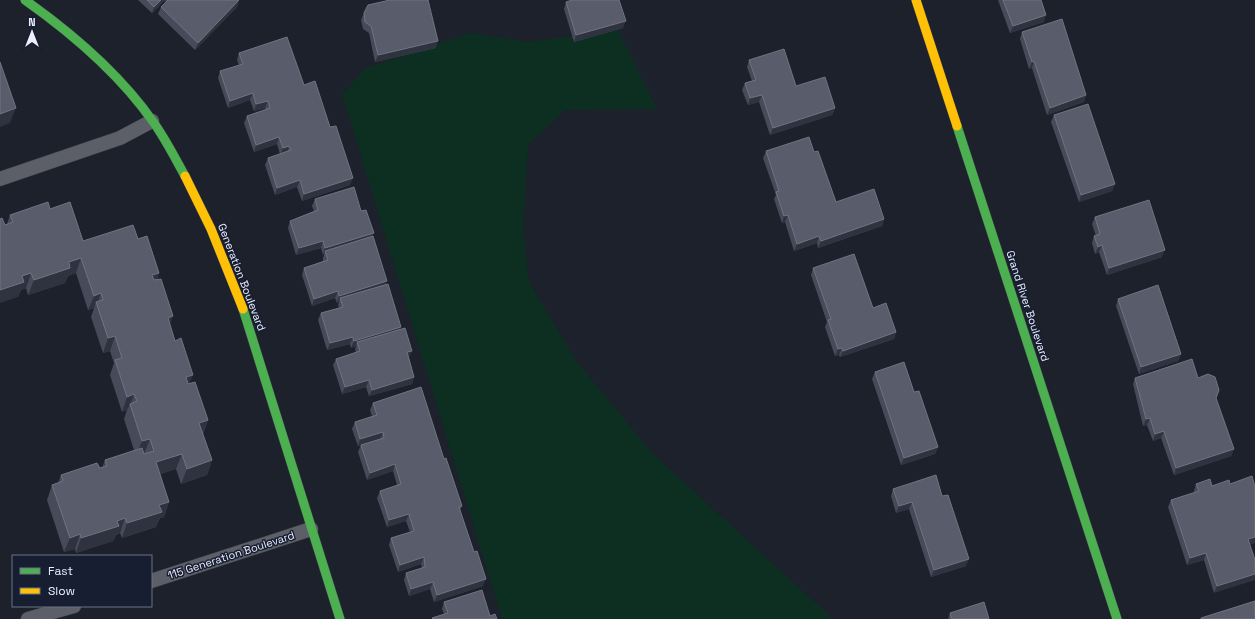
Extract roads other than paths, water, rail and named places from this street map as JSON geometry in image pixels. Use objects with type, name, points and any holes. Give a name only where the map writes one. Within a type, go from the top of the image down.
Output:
[{"type":"street","name":"Generation Boulevard","points":[[25,0],[52,18],[113,74],[152,121],[188,181],[219,246],[264,370],[286,450],[340,619]]},
{"type":"street","name":"Grand River Boulevard","points":[[916,0],[1117,619]]},
{"type":"lane","points":[[0,179],[120,138],[152,121]]},
{"type":"lane","name":"115 Generation Boulevard","points":[[152,581],[311,529]]},
{"type":"lane","points":[[28,619],[70,607]]}]
